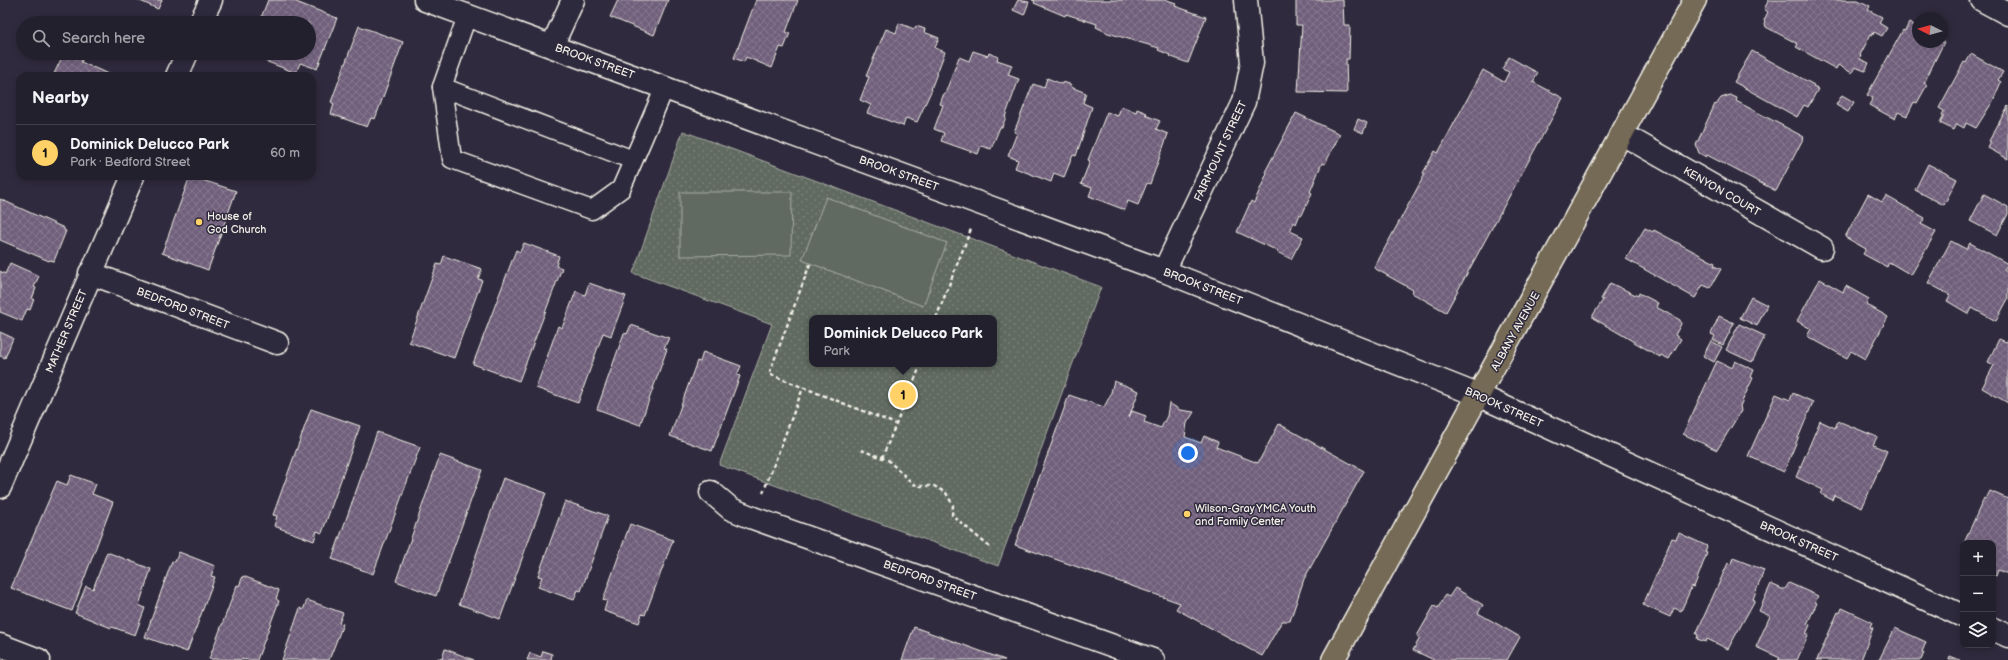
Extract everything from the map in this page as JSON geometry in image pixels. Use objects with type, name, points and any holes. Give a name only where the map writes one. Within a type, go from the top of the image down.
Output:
[{"type":"highway","name":"ALBANY AVENUE","points":[[1334,660],[1480,396],[1695,0]]},
{"type":"street","points":[[203,16],[211,0]]},
{"type":"street","name":"BROOK STREET","points":[[426,0],[1164,271],[1480,396],[1960,615]]},
{"type":"street","points":[[552,46],[573,0]]},
{"type":"street","name":"FAIRMOUNT STREET","points":[[1164,271],[1244,102],[1252,63],[1246,0]]},
{"type":"street","points":[[1982,0],[2008,14]]},
{"type":"street","points":[[179,72],[184,60]]},
{"type":"street","name":"KENYON COURT","points":[[1622,134],[1822,248]]},
{"type":"street","name":"MATHER STREET","points":[[0,487],[90,273],[131,180]]},
{"type":"street","name":"BEDFORD STREET","points":[[90,273],[276,344]]},
{"type":"street","name":"BEDFORD STREET","points":[[711,492],[731,509],[753,518],[1153,660]]},
{"type":"street","points":[[1996,630],[2008,636]]},
{"type":"street","points":[[0,645],[39,660]]},
{"type":"lane","points":[[467,16],[442,87],[452,159],[592,210],[621,189],[665,87]]},
{"type":"lane","points":[[442,87],[633,160]]},
{"type":"path","points":[[937,315],[982,204]]},
{"type":"path","points":[[810,264],[769,374],[896,424]]},
{"type":"path","points":[[882,458],[920,367]]},
{"type":"path","points":[[753,518],[803,388]]},
{"type":"path","points":[[860,450],[888,460],[913,484],[921,486],[934,486],[946,493],[953,505],[952,515],[992,549]]},
{"type":"green space","points":[[683,131],[1101,287],[998,566],[719,465],[772,324],[633,273]]},
{"type":"green space","points":[[680,192],[792,192],[791,255],[680,256]]},
{"type":"green space","points":[[826,197],[947,243],[923,306],[802,260]]},
{"type":"building","points":[[138,0],[162,0],[158,9]]},
{"type":"building","points":[[268,0],[291,0],[337,18],[317,69],[300,63],[296,72],[293,72],[265,61],[316,60],[316,16],[262,16]]},
{"type":"building","points":[[618,0],[668,0],[654,35],[610,17]]},
{"type":"building","points":[[756,0],[798,0],[786,32],[790,33],[784,48],[780,47],[772,68],[746,57],[744,62],[734,58]]},
{"type":"building","points":[[1018,0],[1029,2],[1024,15],[1013,10]]},
{"type":"building","points":[[1032,0],[1167,0],[1176,3],[1175,6],[1206,17],[1188,63],[1169,56],[1170,55],[1158,50],[1159,48],[1108,33],[1096,27],[1097,24],[1066,14],[1065,16],[1034,3],[1035,1]]},
{"type":"building","points":[[1296,0],[1343,0],[1344,25],[1350,25],[1349,59],[1346,59],[1347,93],[1298,92],[1302,25],[1296,25]]},
{"type":"building","points":[[1769,0],[1858,0],[1870,6],[1868,10],[1882,17],[1879,23],[1887,28],[1882,36],[1874,32],[1873,35],[1871,34],[1860,55],[1860,59],[1869,63],[1865,71],[1855,67],[1852,73],[1838,65],[1836,69],[1796,47],[1798,44],[1766,27],[1764,20],[1768,12],[1764,9]]},
{"type":"building","points":[[899,23],[914,29],[916,26],[925,29],[924,32],[939,38],[935,48],[945,52],[932,89],[917,122],[906,118],[903,126],[867,113],[871,105],[860,100],[869,77],[866,76],[886,29],[896,33]]},
{"type":"building","points":[[1909,23],[1912,25],[1912,48],[1941,48],[1924,83],[1927,85],[1917,103],[1914,102],[1907,116],[1898,112],[1895,119],[1869,105],[1873,98],[1867,95],[1903,30],[1905,31]]},
{"type":"building","points":[[359,26],[403,42],[375,119],[371,118],[367,127],[331,114],[334,104],[331,102]]},
{"type":"building","points":[[973,51],[988,56],[989,53],[998,57],[997,60],[1012,65],[1008,75],[1019,79],[1002,127],[1000,127],[991,149],[981,146],[978,154],[941,141],[944,133],[934,129],[943,105],[940,104],[959,57],[969,61]]},
{"type":"building","points":[[1752,51],[1814,85],[1813,87],[1818,89],[1808,107],[1804,105],[1797,117],[1734,82]]},
{"type":"building","points":[[1971,54],[2003,72],[1998,80],[2001,82],[1993,101],[1976,128],[1966,123],[1964,128],[1957,124],[1954,130],[1940,123],[1944,116],[1942,115],[1944,111],[1939,108],[1964,62],[1966,63]]},
{"type":"building","points":[[1509,57],[1538,73],[1533,82],[1563,98],[1446,312],[1412,293],[1413,290],[1374,268],[1425,174],[1423,173],[1435,151],[1438,153],[1483,70],[1504,82],[1509,72],[1502,69]]},
{"type":"building","points":[[61,60],[82,60],[81,62],[104,72],[55,72]]},
{"type":"building","points":[[1047,78],[1062,84],[1063,82],[1072,85],[1071,87],[1086,93],[1083,103],[1092,107],[1076,156],[1073,155],[1064,177],[1054,173],[1051,182],[1015,168],[1018,160],[1008,156],[1017,133],[1014,132],[1033,84],[1044,88]]},
{"type":"building","points":[[1730,95],[1737,98],[1736,101],[1804,137],[1776,191],[1707,155],[1706,157],[1699,153],[1696,145],[1715,104],[1716,105],[1721,98]]},
{"type":"building","points":[[1842,95],[1854,102],[1848,112],[1836,105]]},
{"type":"building","points":[[1121,106],[1136,112],[1137,109],[1147,113],[1145,115],[1160,121],[1156,129],[1168,134],[1150,184],[1147,183],[1138,205],[1128,201],[1125,210],[1089,196],[1092,188],[1081,184],[1090,161],[1088,160],[1107,112],[1118,116]]},
{"type":"building","points":[[2008,106],[2008,159],[1988,148],[1991,142],[1989,141]]},
{"type":"building","points":[[1296,113],[1340,134],[1325,164],[1322,163],[1310,192],[1312,193],[1302,215],[1300,214],[1296,224],[1294,222],[1290,231],[1303,237],[1291,259],[1277,252],[1278,251],[1237,232],[1251,201],[1254,203],[1267,173],[1265,172]]},
{"type":"building","points":[[1358,119],[1367,123],[1363,133],[1354,129]]},
{"type":"building","points":[[1928,164],[1957,179],[1944,205],[1915,190]]},
{"type":"building","name":"House of God Church","points":[[189,180],[202,180],[236,191],[208,270],[162,253]]},
{"type":"building","points":[[1868,194],[1882,202],[1886,196],[1925,218],[1921,224],[1936,232],[1911,275],[1889,262],[1887,267],[1863,254],[1866,249],[1845,237]]},
{"type":"building","points":[[1984,194],[2008,207],[2008,214],[1997,235],[1970,221]]},
{"type":"building","points":[[0,199],[64,228],[66,231],[54,261],[49,261],[0,240]]},
{"type":"building","points":[[1645,228],[1653,232],[1654,230],[1715,263],[1714,266],[1721,269],[1710,288],[1703,285],[1695,298],[1626,259]]},
{"type":"building","points":[[1951,241],[1966,249],[1970,243],[2008,264],[2004,270],[2008,273],[2008,299],[1996,321],[1972,308],[1969,314],[1947,301],[1950,295],[1928,283]]},
{"type":"building","points":[[524,243],[559,256],[556,266],[562,268],[519,381],[473,364],[516,250],[520,252]]},
{"type":"building","points":[[444,256],[482,269],[478,279],[482,280],[454,358],[409,342],[437,264],[441,265]]},
{"type":"building","points":[[10,263],[39,276],[34,287],[36,288],[30,310],[27,309],[22,321],[0,312],[0,271],[5,274]]},
{"type":"building","points":[[1820,279],[1843,292],[1846,286],[1869,299],[1866,304],[1888,317],[1865,359],[1851,351],[1847,358],[1807,336],[1811,329],[1797,321]]},
{"type":"building","points":[[589,283],[626,296],[611,336],[603,333],[578,403],[536,388],[558,326],[562,328],[576,291],[585,295]]},
{"type":"building","points":[[1610,283],[1638,296],[1639,293],[1658,303],[1656,307],[1680,320],[1681,324],[1675,335],[1681,339],[1669,359],[1661,355],[1660,357],[1593,318],[1593,315],[1603,300],[1601,299]]},
{"type":"building","points":[[1751,297],[1767,305],[1757,326],[1740,318]]},
{"type":"building","points":[[1719,316],[1734,323],[1723,345],[1713,340],[1715,336],[1711,334]]},
{"type":"building","points":[[1739,324],[1765,336],[1752,362],[1726,350]]},
{"type":"building","points":[[631,325],[669,338],[664,348],[667,349],[640,425],[597,409],[624,333],[627,334]]},
{"type":"building","points":[[0,332],[13,338],[5,358],[0,356]]},
{"type":"building","points":[[2008,337],[2008,403],[1982,388],[1994,365],[1988,362],[1999,339],[2006,342]]},
{"type":"building","points":[[1711,341],[1722,347],[1714,362],[1703,356]]},
{"type":"building","points":[[703,352],[741,366],[737,375],[740,376],[712,451],[670,436],[697,361],[700,362]]},
{"type":"building","points":[[1717,361],[1732,368],[1735,361],[1754,370],[1751,377],[1753,378],[1740,406],[1741,411],[1717,450],[1683,434]]},
{"type":"building","points":[[1114,381],[1139,391],[1129,417],[1132,411],[1146,416],[1144,422],[1161,428],[1167,416],[1169,403],[1180,410],[1194,412],[1187,423],[1185,437],[1201,443],[1204,436],[1218,442],[1216,447],[1258,463],[1279,424],[1364,471],[1304,579],[1290,621],[1282,621],[1262,656],[1176,609],[1180,603],[1015,545],[1069,395],[1104,407],[1110,396]]},
{"type":"building","points":[[1793,393],[1813,402],[1784,472],[1748,456],[1776,394],[1790,400]]},
{"type":"building","points":[[311,409],[360,426],[322,533],[317,531],[314,541],[274,526],[277,516],[273,515]]},
{"type":"building","points":[[1820,421],[1835,428],[1838,421],[1877,437],[1873,445],[1887,451],[1862,508],[1834,495],[1832,500],[1821,494],[1823,490],[1796,477]]},
{"type":"building","points":[[377,432],[420,447],[373,574],[332,559]]},
{"type":"building","points":[[440,455],[482,470],[436,596],[396,581]]},
{"type":"building","points":[[71,475],[96,484],[92,494],[113,502],[72,611],[11,588],[57,481],[67,485]]},
{"type":"building","points":[[503,478],[546,493],[500,619],[459,604]]},
{"type":"building","points":[[1990,491],[2008,499],[2008,574],[1998,570],[1996,576],[1996,540],[1965,540],[1984,498],[1986,499]]},
{"type":"building","points":[[565,501],[608,516],[581,591],[578,590],[574,600],[538,587],[542,577],[538,576]]},
{"type":"building","points":[[630,524],[673,540],[645,615],[642,614],[639,623],[604,611],[607,601],[603,600]]},
{"type":"building","points":[[1679,533],[1707,546],[1705,552],[1707,553],[1694,587],[1692,586],[1681,611],[1674,608],[1670,617],[1643,605],[1672,538],[1676,539]]},
{"type":"building","points":[[107,552],[151,569],[139,605],[145,608],[135,635],[112,627],[111,628],[75,613],[86,586],[93,589]]},
{"type":"building","points":[[179,552],[215,566],[211,576],[215,577],[187,652],[145,637],[172,561],[175,562]]},
{"type":"building","points":[[1733,558],[1764,570],[1753,599],[1755,600],[1728,649],[1707,639],[1706,642],[1697,639],[1698,635],[1696,634],[1728,563],[1731,564]]},
{"type":"building","points":[[243,576],[279,590],[276,599],[279,601],[257,660],[209,659],[237,585],[239,586]]},
{"type":"building","points":[[1789,583],[1818,596],[1815,602],[1817,603],[1807,624],[1810,625],[1806,634],[1809,634],[1797,660],[1778,660],[1780,658],[1756,647],[1770,616],[1759,611],[1771,584],[1785,589]]},
{"type":"building","points":[[1455,588],[1483,605],[1478,613],[1520,637],[1507,660],[1434,660],[1413,650],[1420,638],[1417,636],[1434,606],[1438,608],[1445,595],[1449,597]]},
{"type":"building","points":[[307,600],[343,613],[339,623],[343,624],[329,660],[282,660],[300,608],[303,610]]},
{"type":"building","points":[[1842,608],[1872,622],[1870,627],[1873,628],[1861,660],[1817,660],[1838,612],[1840,613]]},
{"type":"building","points":[[914,627],[1005,660],[902,660]]},
{"type":"building","points":[[1895,628],[1926,642],[1921,660],[1879,660]]},
{"type":"building","points":[[445,649],[474,660],[437,660],[438,658],[442,659]]},
{"type":"building","points":[[543,651],[552,654],[551,660],[527,660],[530,653],[541,657]]},
{"type":"building","points":[[1950,656],[1960,660],[1949,660]]},
{"type":"place","name":"House of God Church","points":[[199,222]]},
{"type":"place","name":"Dominick Delucco Park","points":[[903,395]]},
{"type":"place","name":"Wilson-Gray YMCA Youth and Family Center","points":[[1187,514]]}]
